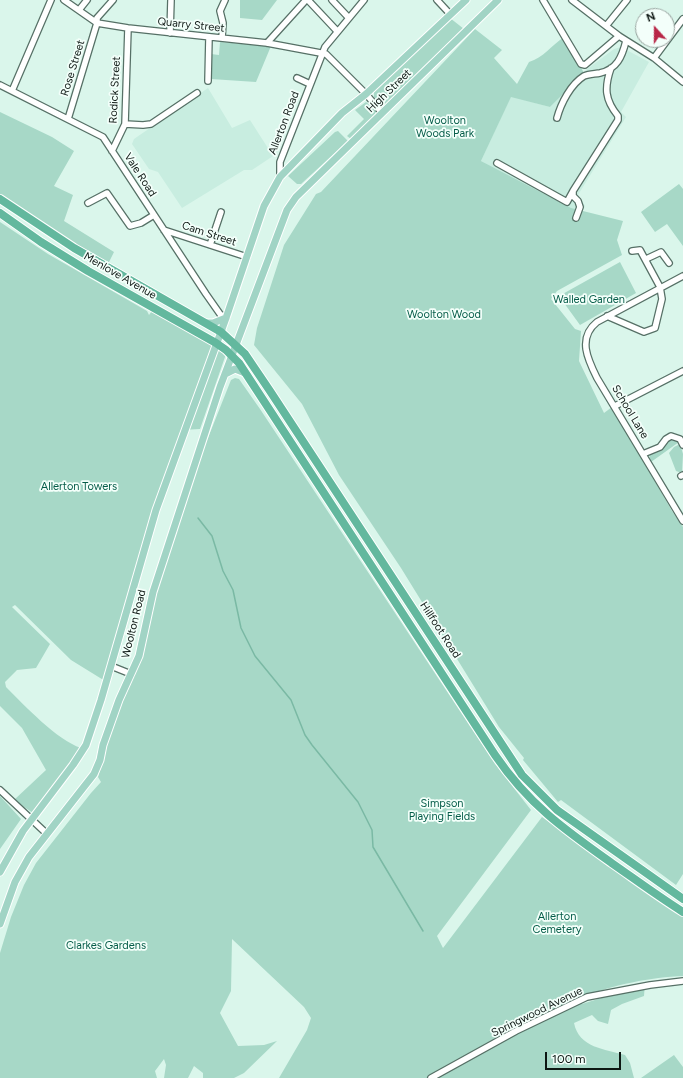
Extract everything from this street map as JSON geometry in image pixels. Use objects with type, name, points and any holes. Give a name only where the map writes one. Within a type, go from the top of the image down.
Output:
[{"type":"highway","name":"Menlove Avenue","points":[[0,199],[74,248],[221,332]]},
{"type":"highway","name":"Menlove Avenue","points":[[0,213],[40,242],[232,354]]},
{"type":"highway","name":"Hillfoot Road","points":[[221,332],[235,343],[245,354],[522,775],[552,805],[683,899]]},
{"type":"highway","name":"Hillfoot Road","points":[[232,354],[495,755],[519,788],[545,814],[565,830],[683,912]]},
{"type":"main road","name":"High Street","points":[[280,177],[342,113],[366,94],[466,0]]},
{"type":"main road","name":"High Street","points":[[235,343],[282,221],[296,197],[498,0]]},
{"type":"main road","name":"Allerton Road","points":[[221,332],[264,206],[280,177]]},
{"type":"main road","points":[[207,323],[215,323],[226,318]]},
{"type":"main road","name":"Woolton Road","points":[[0,872],[12,848],[86,745],[156,510],[221,332]]},
{"type":"main road","name":"Woolton Road","points":[[0,924],[15,882],[29,857],[46,833],[94,774],[100,760],[103,745],[119,700],[139,656],[153,592],[235,343]]},
{"type":"main road","points":[[224,374],[236,369],[245,372]]},
{"type":"street","points":[[12,91],[51,0]]},
{"type":"street","name":"Quarry Street","points":[[64,0],[97,23],[170,33],[267,43],[322,53]]},
{"type":"street","points":[[78,10],[87,0]]},
{"type":"street","name":"Rose Street","points":[[68,119],[97,23],[97,18],[112,0]]},
{"type":"street","points":[[170,33],[171,0]]},
{"type":"street","points":[[222,38],[223,23],[220,11],[225,0]]},
{"type":"street","points":[[267,43],[307,0],[337,31]]},
{"type":"street","points":[[332,0],[348,17]]},
{"type":"street","name":"Allerton Road","points":[[280,177],[280,162],[322,53],[348,17],[364,0]]},
{"type":"street","points":[[437,0],[450,14]]},
{"type":"street","points":[[543,0],[581,64],[585,65],[619,36]]},
{"type":"street","points":[[572,0],[626,42],[654,58],[683,82]]},
{"type":"street","points":[[606,26],[627,0]]},
{"type":"street","points":[[654,58],[683,19]]},
{"type":"street","name":"Rodick Street","points":[[112,151],[125,124],[128,28]]},
{"type":"street","points":[[208,81],[209,37]]},
{"type":"street","points":[[558,118],[565,98],[584,76],[611,68],[618,63],[626,42]]},
{"type":"street","points":[[322,53],[326,54],[366,94],[382,113]]},
{"type":"street","points":[[497,163],[567,202],[618,120],[618,116],[612,109],[607,96],[606,86],[611,68]]},
{"type":"street","points":[[297,78],[310,84]]},
{"type":"street","name":"Vale Road","points":[[0,85],[97,132],[103,137],[213,304],[220,314],[226,318]]},
{"type":"street","points":[[125,124],[151,124],[197,93]]},
{"type":"street","points":[[573,191],[573,196],[578,201],[580,207],[576,218]]},
{"type":"street","points":[[88,202],[107,193],[130,226],[141,223],[154,215]]},
{"type":"street","points":[[210,245],[221,212]]},
{"type":"street","name":"Cam Street","points":[[164,230],[247,257]]},
{"type":"street","points":[[607,316],[644,332],[655,328],[662,299],[660,287],[640,250],[632,251]]},
{"type":"street","points":[[646,259],[661,252],[669,262]]},
{"type":"street","name":"School Lane","points":[[683,276],[597,322],[589,331],[585,344],[586,357],[683,521]]},
{"type":"street","points":[[615,406],[683,371]]},
{"type":"street","points":[[643,454],[660,447],[666,439],[672,436],[680,439],[683,445]]},
{"type":"street","points":[[110,666],[131,674]]},
{"type":"street","points":[[0,790],[46,833]]},
{"type":"street","points":[[545,814],[552,805]]},
{"type":"street","name":"Springwood Avenue","points":[[431,1078],[523,1028],[587,997],[650,985],[683,981]]},
{"type":"shaded area","points":[[621,47],[649,62],[621,112],[626,117],[578,195],[585,206],[579,219],[481,161],[511,96],[550,107],[586,70],[614,49]]},
{"type":"shaded area","points":[[208,88],[232,128],[250,120],[273,156],[252,170],[244,170],[182,208],[158,172],[149,169],[132,144],[134,139]]},
{"type":"green space","points":[[240,0],[277,0],[262,20],[240,18]]},
{"type":"green space","points":[[450,18],[464,29],[386,105],[381,105],[374,98],[374,92]]},
{"type":"green space","points":[[475,29],[502,50],[494,58],[517,84],[529,62],[543,54],[564,37],[584,73],[550,107],[511,97],[481,161],[571,208],[623,221],[617,240],[622,255],[557,291],[551,299],[575,329],[581,331],[579,361],[604,413],[612,407],[672,511],[683,527],[683,874],[676,885],[561,800],[558,802],[523,760],[524,758],[499,727],[401,568],[339,475],[302,404],[254,345],[257,328],[284,245],[316,194],[321,192]]},
{"type":"green space","points":[[220,42],[271,46],[256,82],[211,79],[211,54],[219,55]]},
{"type":"green space","points":[[366,102],[376,110],[375,116],[351,139],[347,136],[364,119],[355,110]]},
{"type":"green space","points":[[0,112],[52,137],[74,151],[54,186],[73,195],[64,221],[114,252],[108,264],[45,225],[0,194]]},
{"type":"green space","points":[[338,131],[348,141],[301,184],[297,184],[288,176],[335,132]]},
{"type":"green space","points":[[679,184],[683,189],[683,246],[667,224],[655,232],[641,212]]},
{"type":"green space","name":"Allerton Towers","points":[[0,222],[48,254],[147,311],[149,315],[152,311],[226,354],[200,429],[183,430],[105,681],[71,660],[15,605],[12,607],[50,644],[36,668],[17,670],[5,682],[6,687],[32,713],[52,730],[62,738],[81,748],[33,813],[14,800],[46,770],[22,728],[0,706]]},
{"type":"green space","name":"Walled Garden","points":[[620,262],[636,293],[580,325],[559,296]]},
{"type":"green space","points":[[235,378],[239,379],[260,409],[495,764],[531,810],[437,936],[443,948],[542,817],[683,917],[683,976],[632,982],[583,997],[582,1004],[611,995],[630,985],[645,983],[644,996],[622,1004],[611,1010],[608,1024],[598,1021],[592,1015],[574,1023],[581,1038],[587,1043],[601,1049],[625,1055],[630,1063],[634,1078],[279,1078],[307,1030],[311,1018],[304,1007],[232,939],[231,991],[220,1013],[238,1046],[264,1045],[277,1041],[244,1073],[234,1078],[203,1078],[203,1073],[194,1066],[188,1078],[164,1078],[166,1065],[164,1059],[155,1071],[157,1078],[0,1078],[0,953],[11,917],[24,885],[36,863],[101,782],[98,777],[120,701],[140,658],[154,594],[192,478],[231,380]]},
{"type":"green space","points":[[671,438],[679,442],[651,462],[649,454]]},
{"type":"green space","points":[[680,444],[683,454],[682,473],[676,471],[669,453],[674,447]]},
{"type":"green space","points":[[0,796],[21,819],[0,849]]},
{"type":"green space","points":[[674,1055],[683,1067],[683,1078],[641,1078]]},
{"type":"waterway","points":[[198,518],[212,536],[223,571],[233,590],[241,628],[255,656],[291,700],[305,735],[312,745],[358,802],[372,830],[373,847],[423,931]]},
{"type":"park label","name":"Woolton Woods Park","points":[[445,127]]},
{"type":"park label","name":"Woolton Wood","points":[[444,315]]},
{"type":"park label","name":"Simpson Playing Fields","points":[[442,810]]},
{"type":"park label","name":"Allerton Cemetery","points":[[557,923]]},
{"type":"park label","name":"Clarkes Gardens","points":[[106,946]]}]
